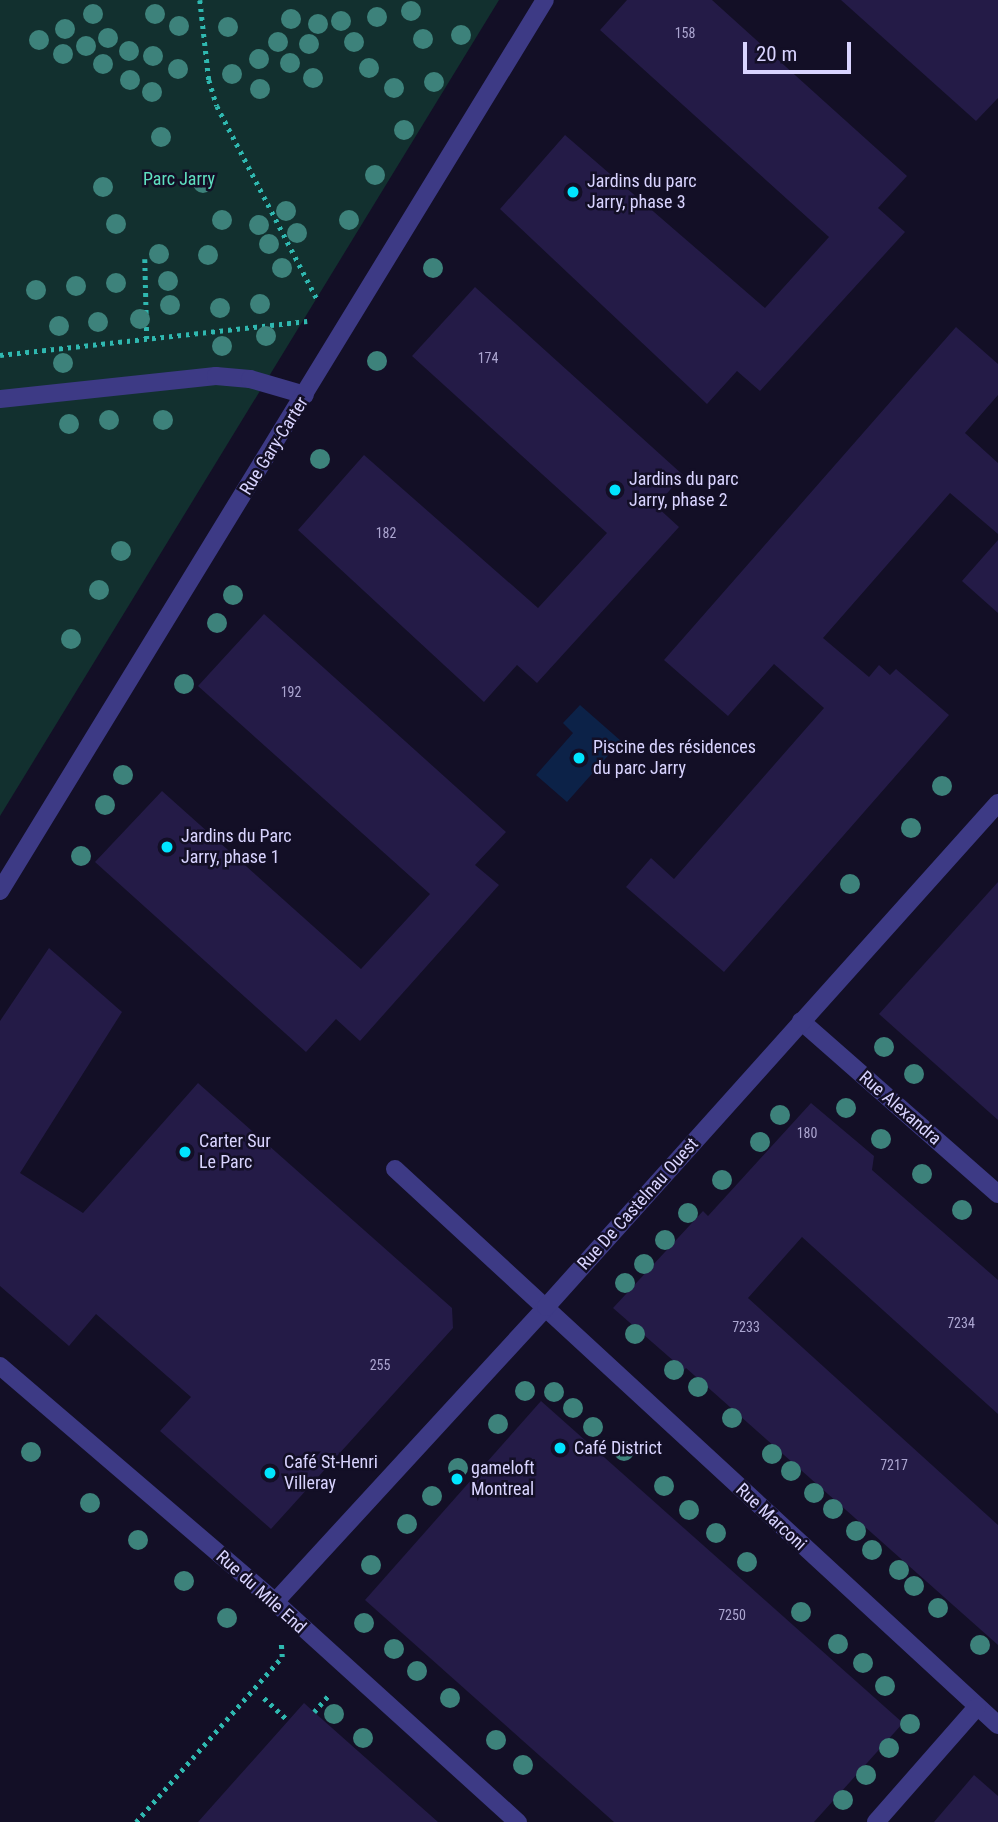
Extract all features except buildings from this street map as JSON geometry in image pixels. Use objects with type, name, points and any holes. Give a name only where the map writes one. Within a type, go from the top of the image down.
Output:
[{"type":"street","name":"Rue Gary-Carter","points":[[0,891],[545,0]]},
{"type":"street","points":[[0,399],[216,376],[250,379],[305,395]]},
{"type":"street","name":"Rue De Castelnau Ouest","points":[[275,1602],[546,1307],[998,803]]},
{"type":"street","name":"Rue Alexandra","points":[[801,1021],[998,1194]]},
{"type":"street","name":"Rue Marconi","points":[[395,1169],[998,1725]]},
{"type":"street","name":"Rue du Mile End","points":[[0,1366],[275,1602],[518,1822]]},
{"type":"street","points":[[876,1822],[977,1707]]},
{"type":"path","points":[[200,0],[209,80],[217,106],[318,301]]},
{"type":"path","points":[[145,259],[147,339]]},
{"type":"path","points":[[0,355],[307,321]]},
{"type":"path","points":[[136,1822],[282,1657]]},
{"type":"path","points":[[314,1712],[328,1696]]},
{"type":"path","points":[[264,1698],[288,1720]]},
{"type":"green space","name":"Parc Jarry","points":[[0,0],[499,0],[0,816]]},
{"type":"water","name":"Piscine des résidences du parc Jarry","points":[[580,705],[621,741],[567,802],[536,775],[573,733],[563,723]]},
{"type":"place","name":"Jardins du parc Jarry, phase 3","points":[[573,192]]},
{"type":"place","name":"Jardins du parc Jarry, phase 2","points":[[615,490]]},
{"type":"place","name":"Piscine des résidences du parc Jarry","points":[[579,758]]},
{"type":"place","name":"Jardins du Parc Jarry, phase 1","points":[[167,847]]},
{"type":"place","name":"Carter Sur Le Parc","points":[[185,1152]]},
{"type":"place","name":"Café District","points":[[560,1448]]},
{"type":"place","name":"Café St-Henri Villeray","points":[[270,1473]]},
{"type":"place","name":"gameloft Montreal","points":[[457,1479]]}]
